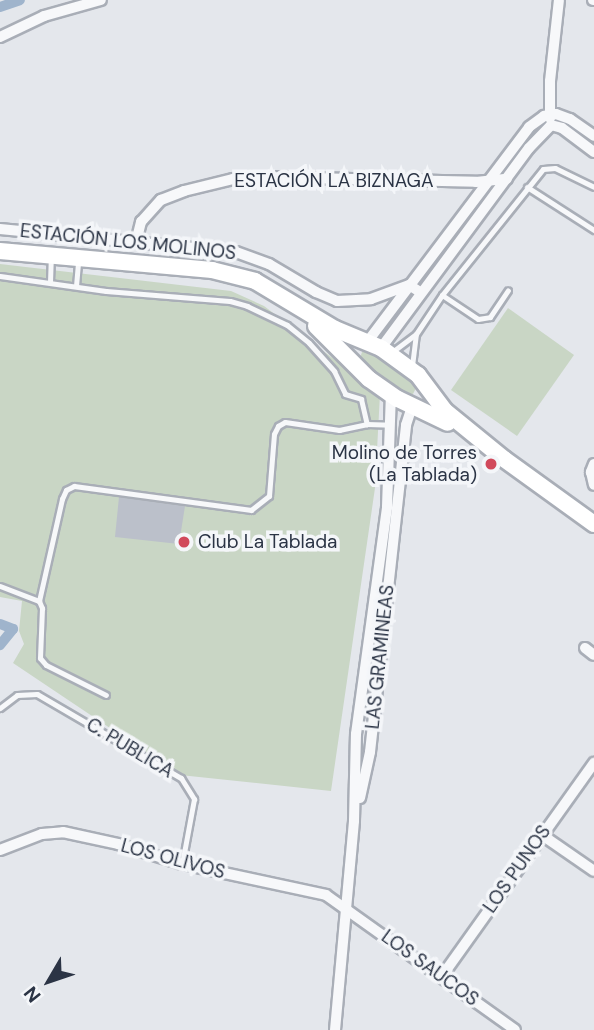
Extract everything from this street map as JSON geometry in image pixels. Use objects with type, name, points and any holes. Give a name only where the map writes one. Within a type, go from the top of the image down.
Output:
[{"type":"main road","points":[[0,249],[79,259],[138,262]]},
{"type":"main road","points":[[0,249],[234,274],[264,286],[335,329],[379,347],[417,375],[441,406],[504,459]]},
{"type":"main road","points":[[293,306],[327,336],[357,369],[391,396],[435,415],[504,459],[594,524]]},
{"type":"main road","points":[[357,369],[353,362],[354,353],[379,347]]},
{"type":"main road","points":[[412,406],[423,389],[417,375]]},
{"type":"street","points":[[0,37],[44,16],[101,0]]},
{"type":"street","points":[[379,347],[491,202],[550,119],[550,80],[559,0]]},
{"type":"street","points":[[550,119],[594,152]]},
{"type":"street","points":[[379,347],[409,285],[482,184],[525,132],[550,119],[570,119],[594,136]]},
{"type":"street","name":"ESTACIÓN LA BIZNAGA","points":[[136,242],[141,222],[161,200],[184,191],[233,179],[263,177],[482,184],[507,179]]},
{"type":"street","points":[[482,184],[491,202]]},
{"type":"street","name":"ESTACIÓN LOS MOLINOS","points":[[0,229],[245,254],[337,300],[371,299],[409,285]]},
{"type":"street","points":[[409,285],[420,292]]},
{"type":"street","points":[[391,396],[395,471]]},
{"type":"street","points":[[395,471],[412,406]]},
{"type":"street","points":[[594,464],[591,472],[594,485]]},
{"type":"street","name":"LAS GRAMINEAS","points":[[335,1030],[354,821],[356,734],[395,471]]},
{"type":"street","name":"LOS PUNOS","points":[[442,976],[594,763]]},
{"type":"street","name":"LOS OLIVOS","points":[[0,850],[42,834],[64,832],[118,844],[182,864],[326,895],[345,906]]},
{"type":"street","points":[[542,835],[594,871]]},
{"type":"street","name":"LOS SAUCOS","points":[[345,906],[515,1030]]},
{"type":"lane","points":[[417,375],[412,352],[416,334],[442,296],[542,169],[555,168],[594,187]]},
{"type":"lane","points":[[527,187],[594,230]]},
{"type":"lane","points":[[50,282],[51,256]]},
{"type":"lane","points":[[76,286],[79,259]]},
{"type":"lane","points":[[0,276],[230,301],[267,315],[309,343],[334,371],[345,394],[362,399],[367,424]]},
{"type":"lane","points":[[442,296],[478,319],[490,317],[508,290]]},
{"type":"lane","points":[[379,347],[416,334]]},
{"type":"lane","points":[[106,695],[46,665],[40,658],[42,608],[39,601],[66,490],[75,486],[251,510],[269,496],[274,434],[278,426],[285,422],[340,430],[367,424],[391,425]]},
{"type":"lane","points":[[0,586],[39,601]]},
{"type":"lane","name":"C. PUBLICA","points":[[0,708],[17,695],[37,694],[181,778],[194,799],[182,864]]},
{"type":"green space","name":"Club La Tablada","points":[[0,264],[231,291],[264,306],[380,394],[375,488],[331,791],[180,775],[13,663],[24,644],[19,631],[22,601],[0,597]]},
{"type":"green space","points":[[508,308],[574,355],[517,436],[451,390]]},
{"type":"green space","points":[[372,350],[412,379],[416,388],[413,394],[404,397],[359,361],[362,352]]},
{"type":"building","points":[[119,497],[185,506],[179,544],[115,537]]},
{"type":"waterway","points":[[0,7],[20,0]]},
{"type":"waterway","points":[[0,624],[13,629],[0,645]]},
{"type":"place","name":"Molino de Torres (La Tablada)","points":[[491,464]]},
{"type":"place","name":"Club La Tablada","points":[[184,542]]}]
